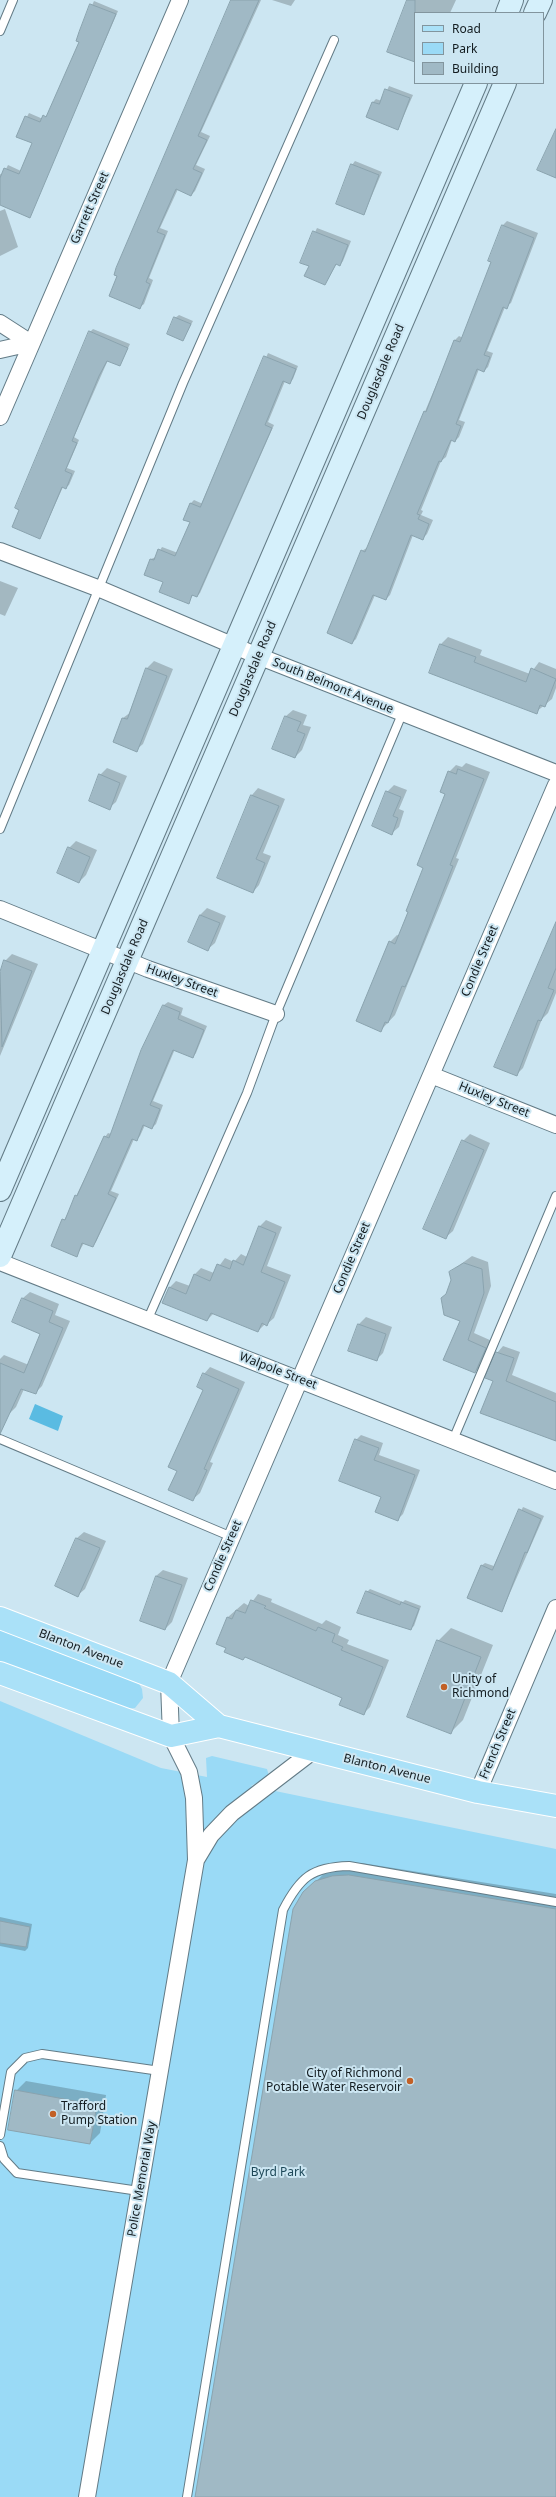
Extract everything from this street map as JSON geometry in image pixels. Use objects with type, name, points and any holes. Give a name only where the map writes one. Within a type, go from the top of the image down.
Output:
[{"type":"main road","name":"Blanton Avenue","points":[[0,1618],[169,1683],[218,1726],[478,1792],[556,1806]]},
{"type":"main road","points":[[0,1673],[171,1736]]},
{"type":"main road","name":"Blanton Avenue","points":[[171,1736],[218,1726]]},
{"type":"street","name":"Garrett Street","points":[[0,417],[180,0]]},
{"type":"street","points":[[507,12],[512,0]]},
{"type":"street","points":[[535,12],[541,0]]},
{"type":"street","points":[[0,1190],[476,84]]},
{"type":"street","name":"Douglasdale Road","points":[[0,1256],[505,84]]},
{"type":"street","points":[[0,323],[31,343]]},
{"type":"street","points":[[0,350],[31,343]]},
{"type":"street","name":"South Belmont Avenue","points":[[0,551],[100,589],[258,656],[556,774]]},
{"type":"street","name":"Condie Street","points":[[171,1736],[169,1683],[556,785]]},
{"type":"street","name":"Huxley Street","points":[[0,909],[127,961],[276,1014]]},
{"type":"street","name":"Huxley Street","points":[[431,1075],[556,1125]]},
{"type":"street","name":"Walpole Street","points":[[0,1262],[556,1481]]},
{"type":"street","name":"French Street","points":[[478,1792],[556,1608]]},
{"type":"street","name":"Police Memorial Way","points":[[87,2497],[196,1860],[194,1798],[189,1772],[171,1736]]},
{"type":"street","name":"Police Memorial Way","points":[[196,1860],[211,1835],[232,1813],[313,1751]]},
{"type":"lane","points":[[0,31],[13,0]]},
{"type":"lane","points":[[0,829],[184,383],[334,40]]},
{"type":"lane","points":[[147,1321],[247,1093],[276,1014],[402,714]]},
{"type":"lane","points":[[453,1440],[556,1196]]},
{"type":"lane","points":[[0,1439],[232,1537]]},
{"type":"lane","points":[[187,2497],[284,1910],[293,1890],[308,1876],[327,1867],[349,1866],[556,1902]]},
{"type":"lane","points":[[0,2134],[11,2072],[25,2058],[42,2054],[160,2072]]},
{"type":"lane","points":[[0,2146],[4,2159],[17,2173],[139,2191]]},
{"type":"green space","points":[[0,1628],[137,1680],[142,1689],[143,1698],[135,1708],[125,1709],[0,1661]]},
{"type":"green space","name":"Byrd Park","points":[[0,1701],[161,1768],[207,1777],[206,1758],[212,1756],[267,1769],[269,1776],[251,1786],[556,1849],[556,2497],[0,2497]]},
{"type":"shaded area","points":[[35,1404],[63,1416],[58,1431],[29,1419]]},
{"type":"building","points":[[231,0],[259,0],[198,136],[207,140],[193,169],[202,173],[191,196],[176,189],[157,232],[165,235],[146,282],[150,284],[140,309],[109,296],[117,276],[114,275],[116,268]]},
{"type":"building","points":[[407,0],[415,0],[414,62],[387,52]]},
{"type":"building","points":[[90,4],[116,14],[30,218],[0,205],[0,178],[4,168],[19,174],[32,143],[16,137],[25,116],[40,122],[43,115],[46,117],[79,42],[76,41]]},
{"type":"building","points":[[385,89],[410,98],[398,130],[366,117],[372,102],[379,104]]},
{"type":"building","points":[[556,129],[556,178],[537,170]]},
{"type":"building","points":[[351,164],[379,175],[364,215],[336,204]]},
{"type":"building","points":[[502,225],[534,238],[507,309],[503,307],[484,355],[490,357],[484,372],[477,369],[456,424],[461,426],[455,442],[451,440],[441,462],[439,461],[417,514],[420,515],[418,519],[429,524],[423,540],[411,535],[386,600],[373,595],[352,644],[327,633],[361,550],[365,552],[424,411],[426,412],[454,340],[460,342],[491,262],[488,261]]},
{"type":"building","points":[[313,231],[348,245],[340,266],[336,264],[325,285],[304,276],[309,266],[300,263]]},
{"type":"building","points":[[174,317],[191,324],[183,341],[167,334]]},
{"type":"building","points":[[89,331],[128,348],[120,366],[107,361],[99,376],[72,441],[77,443],[65,471],[72,474],[66,489],[62,487],[40,539],[12,527],[19,510],[15,508]]},
{"type":"building","points":[[264,356],[296,369],[290,384],[283,381],[265,425],[272,428],[197,597],[192,595],[189,604],[159,592],[163,582],[144,575],[150,559],[154,560],[158,549],[175,556],[190,522],[183,520],[190,503],[200,507]]},
{"type":"building","points":[[440,644],[476,657],[474,662],[526,682],[531,668],[556,679],[545,707],[540,705],[537,714],[429,673]]},
{"type":"building","points":[[146,668],[167,676],[137,752],[113,742],[122,718],[127,719]]},
{"type":"building","points":[[285,716],[301,722],[297,731],[305,734],[295,758],[272,749]]},
{"type":"building","points":[[458,769],[484,779],[450,865],[453,866],[412,971],[405,987],[402,986],[388,1023],[385,1022],[381,1032],[356,1021],[389,941],[395,944],[408,912],[406,911],[423,868],[417,865],[445,794],[440,792],[448,771],[456,774]]},
{"type":"building","points":[[99,774],[120,783],[110,810],[89,801]]},
{"type":"building","points":[[386,791],[401,797],[393,816],[398,818],[392,835],[372,826]]},
{"type":"building","points":[[251,795],[279,806],[256,859],[265,863],[253,893],[217,878]]},
{"type":"building","points":[[68,847],[90,857],[79,883],[57,873]]},
{"type":"building","points":[[200,915],[220,923],[208,951],[188,942]]},
{"type":"building","points":[[556,922],[556,968],[548,988],[554,990],[541,1021],[538,1020],[517,1076],[494,1067]]},
{"type":"building","points":[[4,960],[32,971],[2,1047],[0,972]]},
{"type":"building","points":[[163,1005],[180,1012],[178,1019],[204,1030],[193,1058],[173,1050],[150,1105],[160,1109],[152,1129],[143,1125],[137,1141],[132,1139],[108,1194],[116,1198],[93,1247],[82,1243],[77,1257],[51,1246],[62,1219],[65,1220],[75,1195],[77,1196],[104,1136],[109,1138],[141,1050]]},
{"type":"building","points":[[462,1140],[484,1150],[446,1239],[423,1229]]},
{"type":"building","points":[[259,1226],[276,1233],[261,1272],[285,1282],[267,1326],[262,1323],[258,1332],[211,1313],[207,1321],[162,1303],[169,1287],[186,1294],[194,1274],[210,1281],[217,1264],[230,1269],[233,1260],[243,1265]]},
{"type":"building","points":[[464,1263],[482,1269],[484,1293],[468,1340],[486,1348],[475,1373],[443,1360],[460,1321],[444,1315],[441,1298],[446,1294],[451,1280],[449,1272]]},
{"type":"building","points":[[22,1298],[53,1311],[49,1322],[63,1328],[36,1394],[21,1389],[0,1434],[0,1363],[24,1373],[40,1334],[12,1322]]},
{"type":"building","points":[[358,1324],[386,1334],[377,1361],[348,1351]]},
{"type":"building","points":[[496,1352],[514,1358],[506,1381],[556,1402],[556,1441],[480,1413],[493,1381],[485,1378]]},
{"type":"building","points":[[203,1373],[239,1389],[204,1469],[207,1470],[193,1501],[168,1490],[177,1471],[168,1467],[203,1390],[197,1387]]},
{"type":"building","points":[[355,1439],[379,1448],[374,1460],[415,1475],[398,1521],[375,1512],[381,1497],[339,1481]]},
{"type":"building","points":[[519,1509],[541,1519],[527,1553],[525,1552],[502,1612],[467,1598],[481,1565],[492,1570]]},
{"type":"building","points":[[76,1538],[100,1548],[78,1597],[55,1586]]},
{"type":"building","points":[[156,1576],[182,1585],[165,1630],[140,1621]]},
{"type":"building","points":[[366,1591],[400,1605],[401,1602],[419,1609],[411,1630],[357,1613]]},
{"type":"building","points":[[251,1600],[266,1606],[264,1608],[316,1631],[318,1627],[335,1634],[332,1642],[343,1647],[341,1650],[383,1667],[364,1715],[339,1705],[342,1698],[245,1657],[243,1660],[224,1652],[226,1648],[216,1644],[227,1617],[232,1619],[236,1610],[245,1613]]},
{"type":"building","name":"Unity of Richmond","points":[[437,1640],[481,1657],[451,1734],[407,1717]]},
{"type":"building","name":"City of Richmond Potable Water Reservoir","points":[[349,1875],[556,1909],[556,2497],[195,2497],[293,1909],[303,1892],[315,1881],[332,1876]]},
{"type":"building","points":[[0,1921],[30,1927],[26,1947],[0,1943]]},
{"type":"building","name":"Trafford Pump Station","points":[[15,2090],[97,2105],[90,2144],[8,2130]]},
{"type":"place","name":"Unity of Richmond","points":[[444,1687]]},
{"type":"place","name":"City of Richmond Potable Water Reservoir","points":[[410,2081]]},
{"type":"place","name":"Trafford Pump Station","points":[[53,2114]]}]
